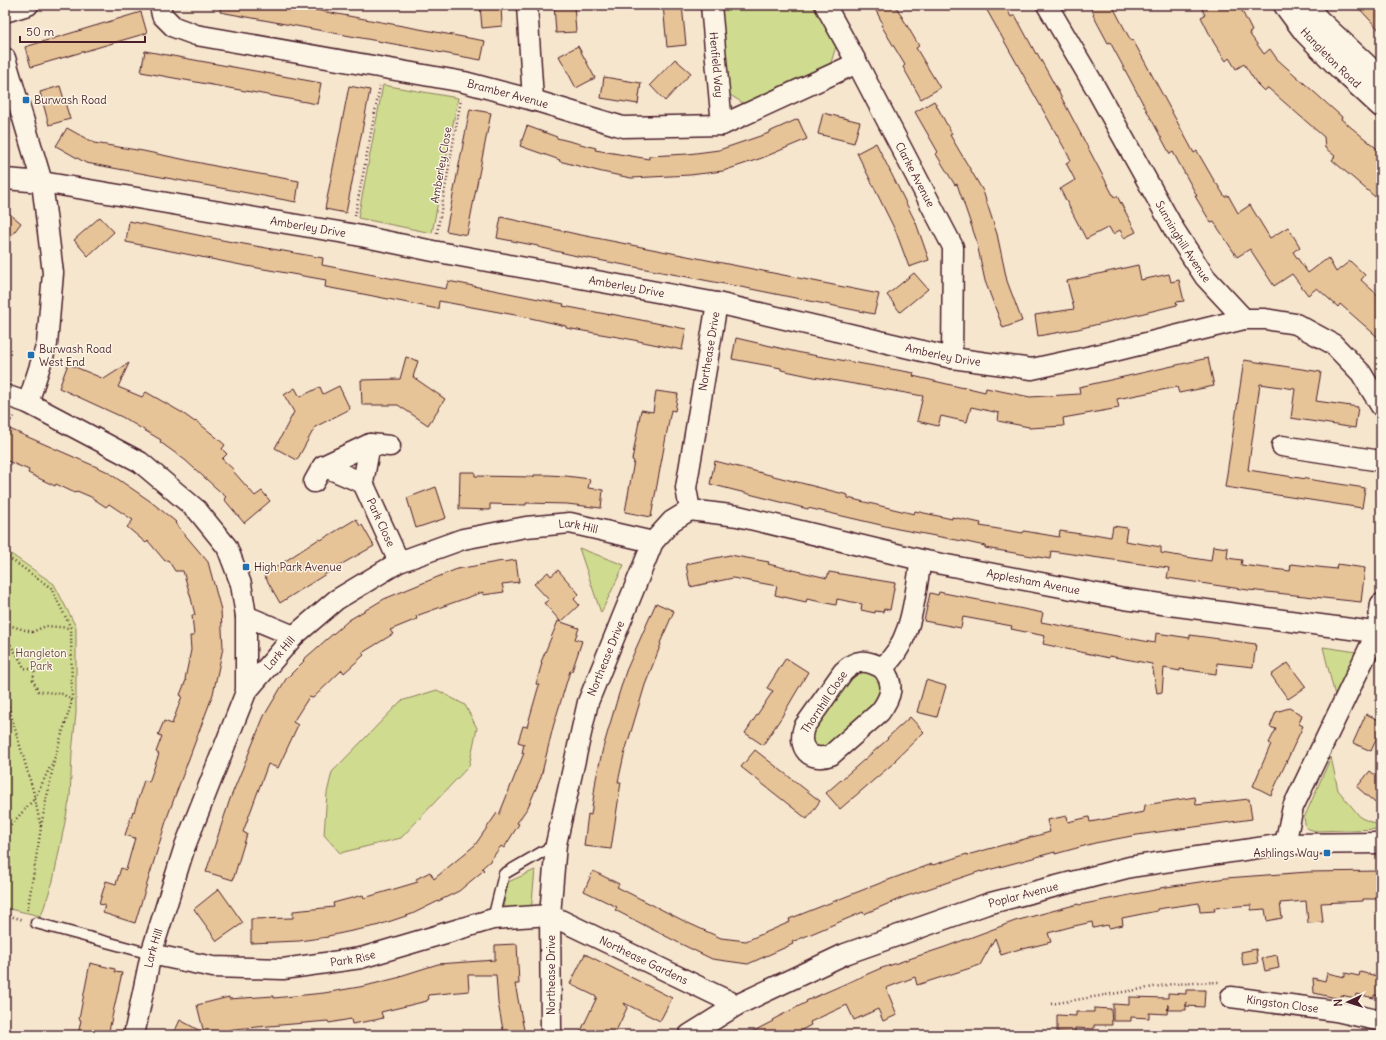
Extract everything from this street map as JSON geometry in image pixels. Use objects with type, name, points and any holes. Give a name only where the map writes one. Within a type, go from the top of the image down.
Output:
[{"type":"main road","name":"Hangleton Road","points":[[1285,5],[1305,32],[1340,68],[1381,106]]},
{"type":"main road","name":"Hangleton Road","points":[[1307,5],[1317,20],[1381,79]]},
{"type":"street","points":[[5,12],[28,5]]},
{"type":"street","name":"Bramber Avenue","points":[[160,5],[162,15],[174,27],[196,35],[464,82],[533,100],[623,127],[722,126],[857,63]]},
{"type":"street","points":[[527,5],[533,100]]},
{"type":"street","name":"Henfield Way","points":[[711,5],[722,126]]},
{"type":"street","name":"Clarke Avenue","points":[[825,5],[953,247],[952,358]]},
{"type":"street","name":"Sunninghill Avenue","points":[[1048,5],[1094,85],[1174,231],[1205,277],[1244,319]]},
{"type":"street","points":[[5,58],[42,182],[53,274],[47,344],[28,403]]},
{"type":"street","name":"Amberley Drive","points":[[5,179],[42,182],[351,234],[434,251],[717,303],[952,358],[1032,369],[1110,352],[1244,319]]},
{"type":"street","name":"Northease Drive","points":[[552,1035],[550,915],[556,844],[588,702],[653,542],[672,521],[690,510],[686,488],[717,303]]},
{"type":"street","points":[[1244,319],[1265,318],[1296,324],[1333,344],[1361,374],[1381,406]]},
{"type":"street","points":[[5,395],[28,403],[140,462],[197,510],[227,547],[241,584],[246,616],[246,692]]},
{"type":"street","points":[[370,444],[363,483],[318,474],[370,444],[390,446]]},
{"type":"street","points":[[1282,446],[1381,461]]},
{"type":"street","name":"Park Close","points":[[363,483],[399,562]]},
{"type":"street","name":"Applesham Avenue","points":[[690,510],[738,516],[921,560],[1124,599],[1379,633]]},
{"type":"street","name":"Lark Hill","points":[[134,1035],[151,954],[185,846],[246,692],[294,636],[336,600],[399,562],[463,539],[526,527],[570,523],[653,542]]},
{"type":"street","points":[[882,668],[895,655],[906,633],[921,560]]},
{"type":"street","points":[[1285,844],[1293,807],[1379,633],[1381,604]]},
{"type":"street","points":[[246,616],[294,636]]},
{"type":"street","name":"Thornhill Close","points":[[863,662],[871,662],[882,668],[888,678],[890,690],[889,698],[880,712],[831,755],[818,757],[808,752],[804,748],[802,742],[801,736],[804,728],[843,672],[849,666],[863,662]]},
{"type":"street","name":"Poplar Avenue","points":[[689,1035],[737,1005],[845,954],[987,904],[1130,867],[1285,844],[1381,843]]},
{"type":"street","name":"Park Rise","points":[[151,954],[213,967],[283,969],[361,958],[493,918],[550,915]]},
{"type":"street","name":"Northease Gardens","points":[[550,915],[737,1005]]},
{"type":"street","name":"Kingston Close","points":[[1231,997],[1336,1011],[1381,1021]]},
{"type":"lane","points":[[493,918],[504,874],[556,844]]},
{"type":"lane","points":[[31,921],[151,954]]},
{"type":"path","points":[[351,234],[384,69]]},
{"type":"path","name":"Amberley Close","points":[[434,251],[464,82]]},
{"type":"path","points":[[5,555],[51,588],[71,628],[72,701],[55,757],[41,828],[31,921],[5,915]]},
{"type":"path","points":[[5,624],[32,632],[46,626],[71,628]]},
{"type":"path","points":[[5,634],[10,645],[20,657],[24,668],[35,670],[33,680],[38,691],[63,694],[72,701]]},
{"type":"path","points":[[5,695],[35,798],[41,828]]},
{"type":"path","points":[[10,826],[35,798],[55,757]]},
{"type":"path","points":[[1051,1004],[1172,984],[1223,982],[1231,997]]},
{"type":"green space","points":[[718,5],[815,5],[837,43],[830,66],[748,106],[725,92]]},
{"type":"green space","points":[[383,85],[458,98],[432,233],[358,218]]},
{"type":"green space","points":[[579,548],[624,565],[601,613]]},
{"type":"green space","name":"Hangleton Park","points":[[5,550],[54,584],[76,627],[76,713],[70,797],[53,881],[41,916],[5,908]]},
{"type":"green space","points":[[1323,647],[1364,653],[1336,700]]},
{"type":"green space","points":[[858,672],[869,673],[878,679],[881,689],[879,700],[823,749],[817,746],[812,739],[812,733],[847,679]]},
{"type":"green space","points":[[437,690],[465,705],[477,728],[469,766],[401,838],[340,853],[324,835],[327,793],[332,772],[401,701]]},
{"type":"green space","points":[[1331,757],[1338,790],[1361,818],[1381,826],[1381,829],[1315,831],[1306,828],[1304,818]]},
{"type":"green space","points":[[535,870],[531,912],[502,913],[508,882]]},
{"type":"building","points":[[221,5],[288,5],[485,41],[481,60],[220,12]]},
{"type":"building","points":[[480,5],[501,5],[502,26],[482,28]]},
{"type":"building","points":[[554,5],[574,5],[576,32],[556,33]]},
{"type":"building","points":[[663,5],[682,5],[686,45],[667,47]]},
{"type":"building","points":[[873,5],[895,5],[919,46],[916,48],[940,88],[921,99],[903,67],[905,65],[881,25],[883,24]]},
{"type":"building","points":[[984,5],[1005,5],[1011,17],[1015,15],[1058,91],[1114,197],[1117,196],[1136,232],[1124,238],[1120,230],[1113,234],[1109,227],[1086,239],[1060,189],[1075,180],[1066,163],[1071,160]]},
{"type":"building","points":[[1089,5],[1112,5],[1131,41],[1133,40],[1194,153],[1197,151],[1216,184],[1225,197],[1228,195],[1238,213],[1250,205],[1270,238],[1288,227],[1300,247],[1293,252],[1308,273],[1328,258],[1336,272],[1350,261],[1365,275],[1361,280],[1381,298],[1381,340],[1340,304],[1338,307],[1317,288],[1308,295],[1292,274],[1274,286],[1250,249],[1237,257],[1214,222],[1211,223],[1195,196],[1197,196],[1173,152],[1170,154],[1110,42],[1108,43]]},
{"type":"building","points":[[1200,5],[1239,5],[1252,31],[1249,33],[1264,54],[1270,49],[1277,59],[1342,117],[1341,119],[1381,152],[1381,202],[1332,160],[1335,156],[1325,148],[1324,137],[1268,88],[1264,91],[1257,84],[1244,64],[1236,69],[1229,58],[1226,61],[1214,43],[1201,17],[1205,15]]},
{"type":"building","points":[[1356,5],[1381,5],[1381,32]]},
{"type":"building","points":[[141,12],[147,33],[31,67],[25,47]]},
{"type":"building","points":[[578,46],[595,78],[576,88],[559,56]]},
{"type":"building","points":[[145,51],[321,83],[317,104],[141,72]]},
{"type":"building","points":[[675,59],[691,73],[665,101],[650,85]]},
{"type":"building","points":[[604,77],[641,83],[638,104],[601,98]]},
{"type":"building","points":[[60,86],[70,119],[49,125],[40,92]]},
{"type":"building","points":[[349,86],[370,90],[346,213],[325,209]]},
{"type":"building","points":[[934,101],[952,134],[950,135],[983,191],[997,234],[1007,281],[1022,321],[1003,328],[985,281],[976,239],[957,184],[955,185],[936,154],[938,152],[915,112]]},
{"type":"building","points":[[470,109],[491,113],[467,235],[446,231]]},
{"type":"building","points":[[823,113],[860,122],[854,143],[818,134]]},
{"type":"building","points":[[798,119],[807,139],[762,158],[723,171],[690,175],[631,178],[559,161],[560,160],[520,146],[527,126],[557,138],[596,148],[595,150],[649,159],[649,156],[688,154],[719,150],[769,133]]},
{"type":"building","points":[[67,128],[94,143],[299,181],[296,202],[86,163],[56,146]]},
{"type":"building","points":[[876,143],[916,223],[929,260],[909,267],[896,232],[857,153]]},
{"type":"building","points":[[5,210],[21,223],[5,244]]},
{"type":"building","points":[[100,217],[114,232],[88,256],[74,240]]},
{"type":"building","points":[[501,217],[576,234],[879,294],[874,314],[577,256],[497,238]]},
{"type":"building","points":[[129,221],[227,241],[323,258],[322,265],[446,289],[448,281],[564,304],[563,306],[686,329],[682,350],[566,328],[566,326],[526,317],[439,301],[438,309],[325,287],[326,280],[126,242]]},
{"type":"building","points":[[1138,265],[1141,280],[1169,274],[1171,282],[1179,280],[1184,301],[1176,302],[1177,305],[1078,329],[1038,336],[1035,315],[1074,309],[1067,281]]},
{"type":"building","points":[[914,273],[928,289],[900,312],[887,295]]},
{"type":"building","points":[[736,338],[801,353],[914,373],[913,376],[964,388],[985,392],[986,388],[1030,397],[1080,394],[1079,387],[1208,358],[1214,386],[1179,393],[1177,387],[1117,399],[1119,408],[1063,418],[1064,426],[1029,428],[998,421],[999,413],[971,407],[967,422],[941,416],[938,426],[917,421],[923,396],[814,377],[781,370],[781,368],[732,359]]},
{"type":"building","points":[[406,357],[418,361],[413,377],[445,399],[428,425],[398,405],[362,405],[361,380],[400,379]]},
{"type":"building","points":[[1244,360],[1321,372],[1316,401],[1358,407],[1355,428],[1291,418],[1295,389],[1260,384],[1248,470],[1365,488],[1362,508],[1225,487]]},
{"type":"building","points":[[129,363],[118,387],[142,397],[146,392],[181,412],[195,422],[196,421],[225,445],[222,449],[227,454],[222,459],[234,470],[233,471],[255,496],[262,491],[270,501],[244,523],[224,499],[226,497],[185,460],[160,442],[161,440],[122,417],[59,388],[68,364],[104,379]]},
{"type":"building","points":[[339,386],[350,409],[315,427],[297,460],[275,448],[294,412],[284,395],[295,388],[300,397],[320,387],[323,394]]},
{"type":"building","points":[[656,391],[678,394],[675,411],[671,410],[651,517],[625,512],[641,410],[653,412]]},
{"type":"building","points":[[5,427],[106,471],[150,501],[176,522],[175,523],[208,562],[221,610],[223,648],[213,694],[168,815],[135,923],[103,913],[105,905],[99,904],[106,881],[116,884],[121,868],[126,870],[135,838],[125,835],[144,780],[149,782],[159,754],[156,752],[162,736],[158,735],[164,721],[172,724],[182,696],[180,695],[186,680],[191,650],[190,636],[194,636],[192,615],[195,615],[191,598],[183,571],[175,571],[168,560],[165,561],[148,541],[146,543],[127,527],[133,520],[109,504],[106,507],[91,497],[77,491],[75,493],[56,484],[55,486],[28,473],[29,470],[5,460]]},
{"type":"building","points":[[715,461],[848,495],[848,498],[914,514],[915,511],[952,519],[952,517],[981,523],[980,526],[1059,537],[1060,531],[1111,537],[1113,526],[1127,528],[1125,541],[1161,547],[1161,553],[1211,561],[1213,546],[1228,548],[1227,558],[1242,560],[1241,565],[1290,571],[1291,564],[1336,569],[1337,564],[1365,568],[1361,602],[1248,590],[1167,578],[1169,568],[1051,551],[1050,559],[985,548],[985,546],[808,509],[710,484]]},
{"type":"building","points":[[460,472],[475,472],[475,476],[534,477],[534,475],[548,475],[590,479],[588,488],[603,490],[601,508],[567,504],[526,503],[526,505],[490,504],[490,510],[459,509]]},
{"type":"building","points":[[436,487],[446,518],[416,528],[407,498]]},
{"type":"building","points":[[356,519],[360,526],[362,525],[374,546],[340,565],[280,603],[264,575],[319,539],[321,540]]},
{"type":"building","points":[[730,555],[769,562],[768,564],[827,578],[829,572],[895,583],[890,610],[884,609],[883,612],[875,611],[875,613],[861,610],[862,604],[837,599],[836,605],[807,599],[806,602],[775,595],[777,586],[733,578],[690,587],[686,564]]},
{"type":"building","points":[[516,560],[519,582],[502,584],[504,592],[483,595],[483,592],[416,616],[417,619],[390,630],[393,634],[362,653],[364,655],[344,673],[342,670],[313,698],[309,697],[293,722],[298,725],[278,768],[268,764],[243,832],[247,834],[233,880],[206,872],[230,799],[264,716],[286,679],[304,661],[303,660],[349,620],[384,599],[457,569]]},
{"type":"building","points":[[558,570],[579,594],[574,599],[579,605],[561,622],[544,603],[549,600],[534,584],[548,572],[551,576]]},
{"type":"building","points":[[939,592],[1043,613],[1041,622],[1155,643],[1156,633],[1190,638],[1190,635],[1256,644],[1253,667],[1217,663],[1216,674],[1164,668],[1162,692],[1157,693],[1152,664],[1109,656],[1109,658],[1043,644],[1045,636],[1011,629],[1012,626],[963,617],[961,628],[924,621],[930,593],[938,595]]},
{"type":"building","points":[[656,603],[674,611],[660,643],[661,644],[645,685],[624,755],[618,782],[621,782],[611,849],[584,846],[588,814],[591,815],[596,779],[603,748],[617,700],[626,671]]},
{"type":"building","points":[[558,621],[579,628],[575,639],[582,641],[572,671],[570,671],[553,727],[541,777],[528,807],[517,823],[519,824],[504,848],[501,846],[490,861],[482,868],[484,870],[459,891],[412,914],[376,926],[328,937],[299,941],[251,943],[251,919],[293,918],[293,911],[334,907],[333,903],[363,895],[364,898],[418,882],[416,879],[430,872],[434,879],[475,845],[497,813],[499,815],[524,753],[522,753],[524,744],[518,742],[523,726],[527,727],[539,685],[536,684],[541,662]]},
{"type":"building","points":[[786,658],[808,672],[763,745],[745,733],[773,691],[767,688]]},
{"type":"building","points":[[1288,663],[1306,687],[1288,699],[1271,675]]},
{"type":"building","points":[[926,680],[946,686],[937,717],[917,712]]},
{"type":"building","points":[[1289,708],[1302,715],[1299,724],[1303,726],[1271,795],[1253,786],[1271,744],[1269,743],[1276,729],[1270,727],[1276,712]]},
{"type":"building","points":[[1366,714],[1381,721],[1381,729],[1371,751],[1353,743]]},
{"type":"building","points":[[910,717],[924,732],[895,760],[896,761],[840,809],[826,793],[888,739],[887,738]]},
{"type":"building","points":[[755,750],[820,801],[807,819],[741,767]]},
{"type":"building","points":[[1370,771],[1381,780],[1381,808],[1357,787]]},
{"type":"building","points":[[1195,797],[1196,805],[1249,799],[1252,819],[1137,835],[1095,843],[981,871],[904,897],[864,914],[863,912],[792,942],[793,944],[748,964],[712,959],[615,910],[617,907],[584,891],[593,871],[619,884],[617,887],[688,923],[721,938],[746,941],[790,922],[789,919],[932,864],[933,865],[967,854],[1050,832],[1047,820],[1067,816],[1068,822],[1089,817],[1090,822],[1144,812],[1145,805]]},
{"type":"building","points":[[1381,871],[1381,899],[1321,903],[1323,922],[1308,923],[1306,901],[1280,903],[1282,918],[1267,921],[1265,909],[1251,910],[1251,905],[1214,908],[1215,911],[1200,912],[1199,903],[1157,909],[1157,911],[1122,918],[1123,925],[1109,928],[1108,925],[1093,928],[1092,922],[1070,927],[1048,933],[1051,942],[1023,948],[1001,955],[995,938],[980,965],[917,985],[915,977],[886,988],[897,1015],[883,1021],[878,1009],[854,1020],[847,1005],[810,1022],[811,1025],[792,1035],[746,1035],[807,1002],[806,1001],[879,969],[945,947],[1015,921],[1078,904],[1160,888],[1226,878],[1308,872]]},
{"type":"building","points":[[219,889],[243,923],[217,941],[194,909]]},
{"type":"building","points":[[517,944],[519,984],[515,984],[525,1035],[504,1035],[498,1003],[496,975],[468,975],[469,991],[428,995],[429,999],[427,1001],[381,1012],[383,1018],[375,1020],[352,1024],[351,1019],[329,1023],[328,1021],[234,1029],[210,1035],[173,1035],[180,1020],[204,1033],[197,1005],[229,997],[229,999],[274,996],[274,998],[324,993],[365,986],[401,977],[400,976],[438,964],[495,960],[495,945]]},
{"type":"building","points":[[1256,949],[1258,963],[1243,965],[1241,952]]},
{"type":"building","points":[[585,954],[672,998],[660,1021],[624,1003],[627,1008],[614,1035],[579,1035],[597,997],[570,984]]},
{"type":"building","points":[[1277,955],[1279,968],[1265,971],[1262,958]]},
{"type":"building","points":[[90,963],[115,969],[115,972],[122,973],[108,1035],[78,1035],[81,1020],[79,1019]]},
{"type":"building","points":[[1360,972],[1381,977],[1381,996],[1374,995],[1374,998],[1356,994],[1355,998],[1341,995],[1340,999],[1314,993],[1313,978],[1325,981],[1327,973],[1345,977],[1345,973],[1359,976]]},
{"type":"building","points":[[1186,990],[1205,990],[1204,1007],[1186,1006],[1186,1010],[1168,1010],[1168,1004],[1167,1014],[1149,1013],[1149,1018],[1131,1017],[1131,1021],[1113,1021],[1113,1004],[1129,1005],[1129,997],[1168,998],[1168,993],[1186,994]]},
{"type":"building","points":[[1094,1008],[1111,1009],[1112,1025],[1094,1025],[1094,1029],[1075,1028],[1075,1033],[1057,1032],[1057,1015],[1076,1016],[1076,1012],[1094,1012]]},
{"type":"place","name":"Burwash Road","points":[[26,100]]},
{"type":"place","name":"Burwash Road West End","points":[[31,355]]},
{"type":"place","name":"High Park Avenue","points":[[246,567]]},
{"type":"place","name":"Ashlings Way","points":[[1327,853]]}]
